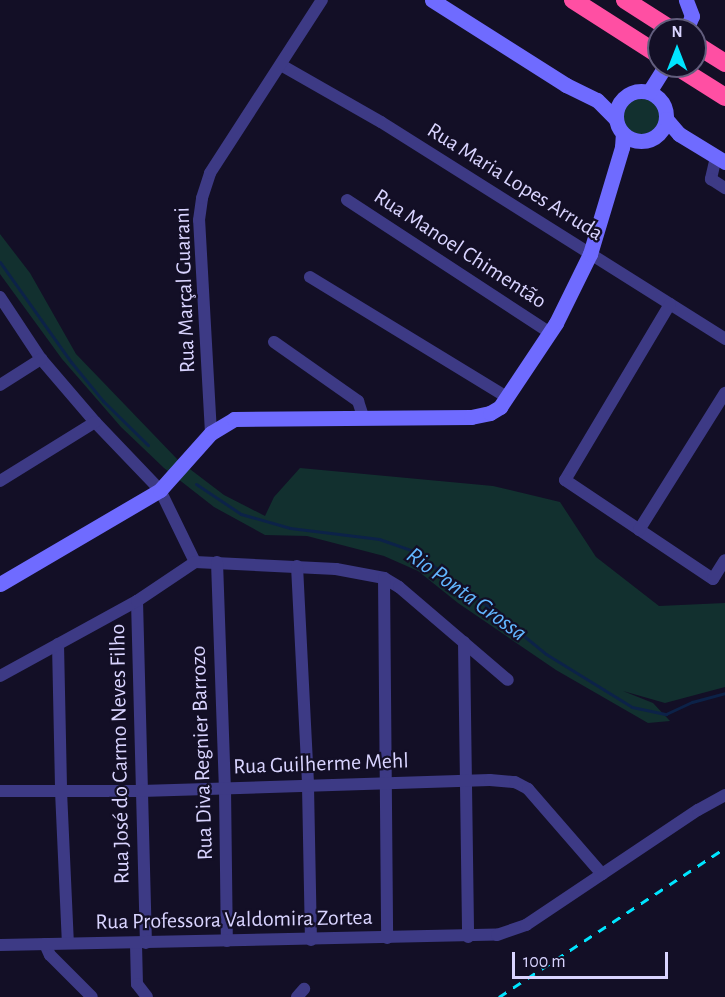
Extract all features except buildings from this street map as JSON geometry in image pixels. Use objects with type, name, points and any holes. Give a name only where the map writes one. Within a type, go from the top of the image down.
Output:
[{"type":"highway","points":[[573,0],[647,48]]},
{"type":"highway","points":[[625,0],[653,18]]},
{"type":"highway","points":[[707,51],[725,63]]},
{"type":"highway","points":[[695,78],[725,98]]},
{"type":"street","name":"Rua Marçal Guarani","points":[[211,433],[199,220],[202,198],[210,173],[322,0]]},
{"type":"street","points":[[0,584],[160,490],[211,433],[234,419],[363,416],[471,417],[490,413],[508,398],[550,333],[590,254],[626,140],[616,119],[597,100],[566,85],[432,0]]},
{"type":"street","points":[[686,0],[691,18]]},
{"type":"street","points":[[501,44],[600,91],[623,98]]},
{"type":"street","name":"Rua Maria Lopes Arruda","points":[[281,64],[381,122],[725,339]]},
{"type":"street","points":[[649,92],[658,78]]},
{"type":"street","points":[[616,119],[616,111],[623,98],[636,91],[649,92],[663,104],[666,119],[679,134],[721,159],[711,179],[725,188]]},
{"type":"street","points":[[660,133],[666,119]]},
{"type":"street","points":[[626,140],[646,141],[660,133],[679,134]]},
{"type":"street","name":"Rua Manoel Chimentão","points":[[347,200],[550,333]]},
{"type":"street","points":[[310,277],[508,398]]},
{"type":"street","points":[[0,297],[41,359],[95,422],[160,490],[195,562]]},
{"type":"street","points":[[670,304],[565,480],[713,579],[725,561]]},
{"type":"street","points":[[274,342],[358,401],[363,416]]},
{"type":"street","points":[[0,385],[41,359]]},
{"type":"street","points":[[639,530],[725,393]]},
{"type":"street","points":[[0,481],[95,422]]},
{"type":"street","points":[[0,676],[137,601],[195,562],[217,562],[336,569],[384,578],[399,586],[508,680]]},
{"type":"street","name":"Rua Diva Regnier Barrozo","points":[[217,562],[225,788],[227,942]]},
{"type":"street","points":[[297,566],[308,786],[311,940]]},
{"type":"street","points":[[384,578],[387,938]]},
{"type":"street","name":"Rua José do Carmo Neves Filho","points":[[137,601],[141,791],[141,943],[137,984],[147,997]]},
{"type":"street","points":[[464,642],[468,781],[468,938]]},
{"type":"street","points":[[58,644],[61,791],[68,943]]},
{"type":"street","name":"Rua Guilherme Mehl","points":[[0,791],[141,791],[490,780],[521,784],[602,874]]},
{"type":"street","name":"Rua Professora Valdomira Zortea","points":[[0,945],[468,938],[497,935],[526,925],[698,810],[725,795]]},
{"type":"street","points":[[45,944],[50,955],[92,997]]},
{"type":"green space","points":[[640,96],[648,97],[654,102],[659,108],[659,124],[654,130],[648,135],[640,136],[632,135],[626,130],[621,124],[620,116],[621,108],[626,102],[632,97]]},
{"type":"green space","points":[[0,234],[30,273],[76,354],[178,460],[224,495],[265,516],[274,497],[300,468],[493,486],[560,502],[596,557],[659,606],[725,603],[725,687],[665,703],[623,691],[653,703],[670,721],[648,723],[556,670],[458,603],[418,571],[384,556],[307,536],[265,535],[214,507],[164,468],[121,427],[62,359],[0,274]]},
{"type":"waterway","name":"Rio Ponta Grossa","points":[[0,262],[71,362],[103,401],[148,445]]},
{"type":"waterway","name":"Rio Ponta Grossa","points":[[196,484],[241,514],[290,528],[379,539],[411,550],[480,600],[546,654],[632,707],[666,714],[692,702],[725,693]]},
{"type":"railway","points":[[499,997],[725,848]]}]
